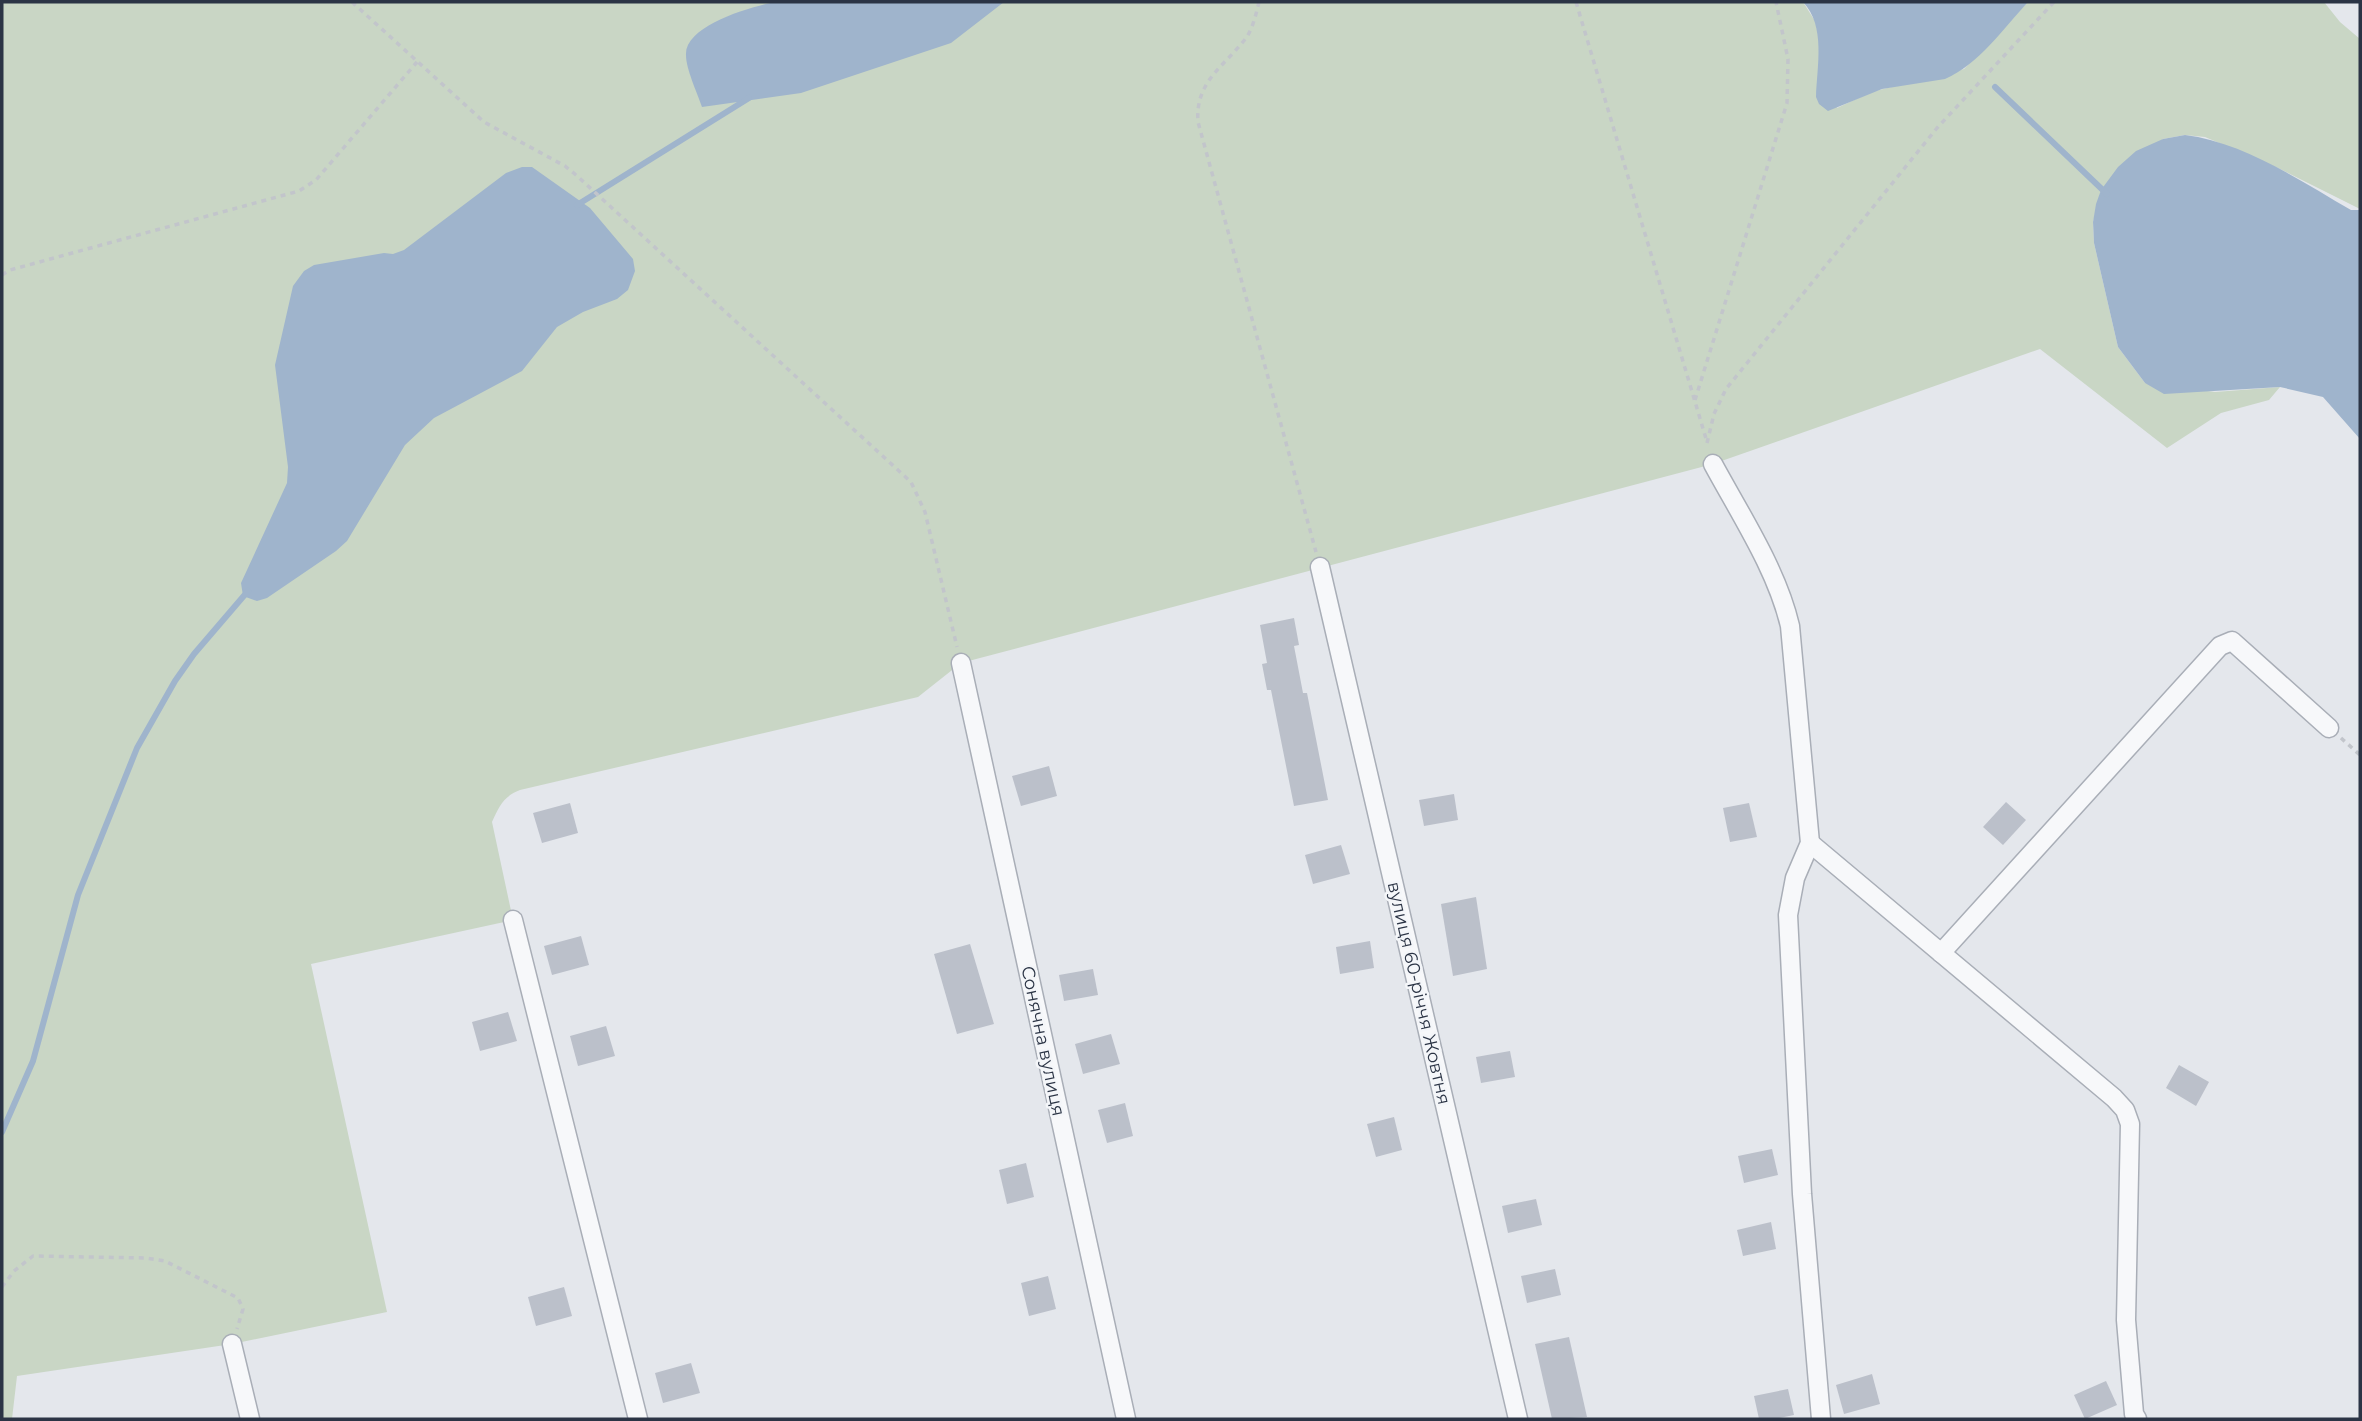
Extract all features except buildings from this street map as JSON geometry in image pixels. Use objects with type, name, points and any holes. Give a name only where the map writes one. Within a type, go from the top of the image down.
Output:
[{"type":"street","points":[[1713,464],[1769,570],[1786,607],[1790,626],[1810,843],[1795,878],[1788,915],[1802,1194],[1821,1419]]},
{"type":"street","name":"вулиця 60-річчя Жовтня","points":[[1320,567],[1518,1419]]},
{"type":"street","points":[[1941,953],[2220,646],[2232,641],[2329,728]]},
{"type":"street","name":"Сонячна вулиця","points":[[961,663],[1126,1419]]},
{"type":"street","points":[[1810,843],[2125,1110],[2130,1124],[2126,1320],[2134,1414],[2137,1419]]},
{"type":"street","points":[[513,920],[638,1419]]},
{"type":"street","points":[[232,1344],[250,1419]]},
{"type":"path","points":[[352,2],[484,122],[565,166],[576,175],[911,482],[925,512],[961,663]]},
{"type":"path","points":[[1259,2],[1247,37],[1200,93],[1198,122],[1320,567]]},
{"type":"path","points":[[1576,2],[1713,464]]},
{"type":"path","points":[[1695,402],[1787,103],[1788,59],[1776,2]]},
{"type":"path","points":[[1707,443],[1714,414],[1726,389],[1937,128],[2054,2]]},
{"type":"path","points":[[2,275],[10,270],[299,191],[316,180],[417,62]]},
{"type":"path","points":[[2329,728],[2360,755]]},
{"type":"path","points":[[2,1287],[14,1270],[33,1256],[157,1259],[238,1298],[243,1309],[232,1344]]},
{"type":"green space","points":[[2,2],[1803,2],[1815,21],[1837,108],[1871,92],[1964,69],[2028,2],[2324,2],[2340,22],[2360,39],[2360,209],[2278,168],[2205,137],[2185,135],[2163,139],[2101,190],[2093,222],[2094,243],[2118,347],[2145,383],[2215,392],[2280,387],[2269,400],[2221,413],[2167,448],[2040,349],[1713,464],[961,663],[918,697],[514,792],[503,802],[492,822],[513,920],[311,964],[387,1312],[232,1344],[17,1376],[12,1419],[2,1419]]},
{"type":"water","points":[[775,2],[1004,2],[951,43],[801,93],[702,107],[688,67],[688,44],[707,26],[737,13]]},
{"type":"water","points":[[1803,2],[2028,2],[1990,45],[1969,64],[1945,79],[1882,89],[1828,111],[1819,104],[1816,97],[1817,34],[1815,23]]},
{"type":"water","points":[[2185,135],[2207,139],[2250,154],[2351,210],[2360,210],[2360,439],[2323,397],[2280,387],[2164,394],[2145,383],[2118,347],[2094,243],[2096,204],[2101,190],[2118,167],[2136,151],[2163,139]]},
{"type":"water","points":[[522,167],[532,167],[590,208],[633,259],[635,271],[628,290],[617,299],[583,312],[557,327],[522,371],[434,418],[405,445],[347,541],[336,551],[267,598],[257,601],[243,596],[241,583],[287,483],[288,467],[275,365],[293,286],[304,271],[314,265],[384,253],[393,254],[404,250],[506,173]]},
{"type":"waterway","points":[[1995,87],[2107,194]]},
{"type":"waterway","points":[[577,205],[749,98]]},
{"type":"waterway","points":[[2,1132],[33,1061],[78,895],[137,748],[175,681],[194,654],[248,591]]}]
